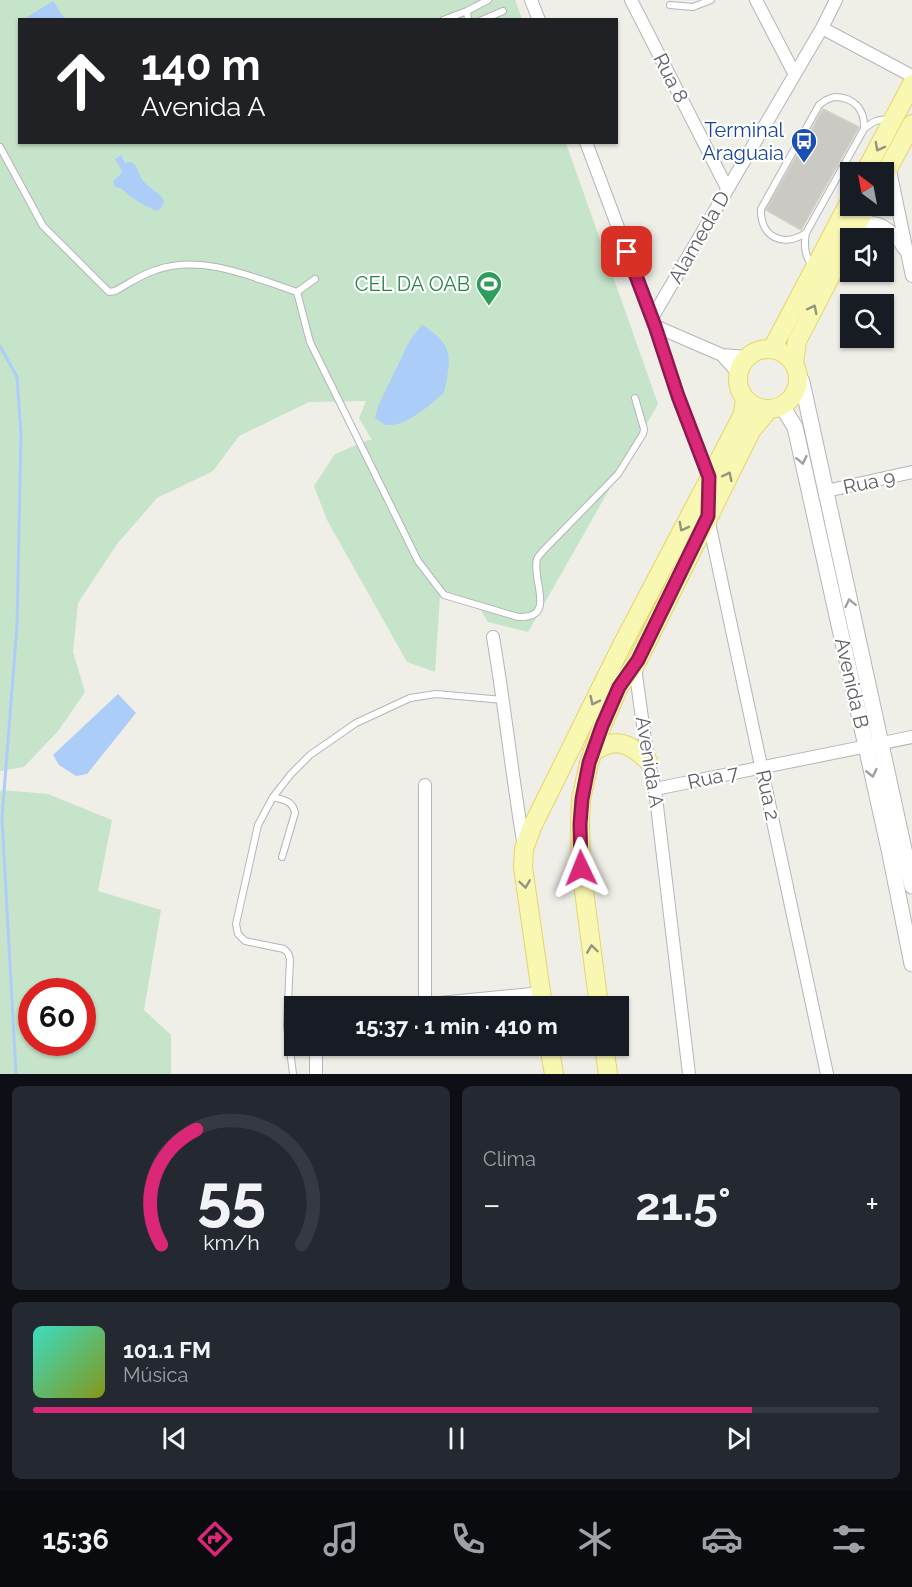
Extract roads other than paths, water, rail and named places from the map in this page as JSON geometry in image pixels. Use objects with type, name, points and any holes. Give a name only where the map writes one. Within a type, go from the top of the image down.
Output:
[{"type":"main road","points":[[870,162],[912,84]]},
{"type":"main road","points":[[891,162],[912,124]]},
{"type":"main road","points":[[772,349],[842,216]]},
{"type":"main road","points":[[796,368],[787,355],[772,349],[754,352],[743,365],[738,382],[740,392],[756,407],[776,407],[788,401],[797,388],[797,341],[840,258]]},
{"type":"main road","points":[[541,996],[523,867],[524,849],[536,818],[621,647],[743,414],[746,399]]},
{"type":"main road","name":"Avenida A","points":[[638,660],[751,430],[776,407]]},
{"type":"main road","points":[[598,996],[581,868],[582,799],[592,753],[602,726],[619,687],[638,660]]},
{"type":"main road","points":[[592,753],[606,745],[628,744],[648,761]]},
{"type":"main road","points":[[551,1056],[554,1074]]},
{"type":"main road","points":[[605,1056],[608,1074]]},
{"type":"street","points":[[532,0],[538,18]]},
{"type":"street","name":"Rua 8","points":[[631,0],[727,188]]},
{"type":"street","points":[[756,0],[794,73]]},
{"type":"street","name":"Alameda D","points":[[653,322],[727,188],[822,28],[836,0]]},
{"type":"street","points":[[822,28],[912,76]]},
{"type":"street","points":[[587,144],[709,477]]},
{"type":"street","points":[[894,202],[912,276]]},
{"type":"street","points":[[857,228],[867,222],[886,228]]},
{"type":"street","points":[[894,235],[908,256]]},
{"type":"street","points":[[653,322],[743,365]]},
{"type":"street","name":"Avenida B","points":[[796,368],[802,382],[826,491],[912,964]]},
{"type":"street","name":"Avenida B","points":[[776,407],[795,427],[873,744],[909,853],[912,886]]},
{"type":"street","name":"Rua 9","points":[[826,491],[912,472]]},
{"type":"street","name":"Rua 2","points":[[709,477],[708,516],[827,1074]]},
{"type":"street","points":[[493,637],[524,849]]},
{"type":"street","name":"Avenida A","points":[[638,660],[636,675],[648,761],[655,789],[689,1074]]},
{"type":"street","name":"Rua 7","points":[[655,789],[912,737]]},
{"type":"street","points":[[424,785],[425,996]]},
{"type":"street","points":[[516,798],[536,818]]},
{"type":"street","points":[[316,1056],[316,1074]]},
{"type":"lane","points":[[448,18],[488,0]]},
{"type":"lane","points":[[670,5],[693,7],[711,0]]},
{"type":"lane","points":[[466,10],[468,18]]},
{"type":"lane","points":[[487,18],[503,11]]},
{"type":"lane","points":[[806,233],[791,240],[774,237],[763,225],[761,209],[819,105],[834,97],[850,100],[857,104],[862,112],[865,120],[864,129]]},
{"type":"lane","points":[[815,268],[808,261],[806,254],[806,233],[864,129],[882,119],[893,120]]},
{"type":"lane","points":[[0,147],[43,226],[109,292],[155,270],[186,263],[233,270],[297,292]]},
{"type":"lane","points":[[297,292],[315,279]]},
{"type":"lane","points":[[297,292],[310,342],[418,561],[444,595],[518,616],[526,617],[535,614],[539,609],[540,601],[537,559],[618,474],[643,434],[644,430],[635,398]]},
{"type":"lane","points":[[290,996],[288,952],[284,949],[245,941],[238,934],[236,924],[258,825],[273,797],[310,755],[356,723],[410,698],[436,694],[504,700]]},
{"type":"lane","points":[[273,797],[290,803],[295,813],[282,857]]},
{"type":"lane","points":[[292,1056],[293,1074]]},
{"type":"water","points":[[53,1],[64,18],[26,18]]},
{"type":"water","points":[[121,155],[125,163],[130,162],[135,165],[143,181],[164,201],[162,207],[157,211],[115,187],[113,181],[122,171],[115,159]]},
{"type":"water","points":[[422,325],[440,339],[448,354],[449,362],[444,393],[408,420],[391,425],[383,424],[375,418],[378,406],[410,340]]},
{"type":"water","points":[[118,694],[136,713],[87,774],[76,776],[59,765],[53,755]]},
{"type":"waterway","points":[[0,346],[17,377],[21,434],[17,626],[2,818],[16,1074]]},
{"type":"place","name":"Terminal Araguaia","points":[[804,164]]},
{"type":"place","name":"CEL DA OAB","points":[[489,307]]}]
